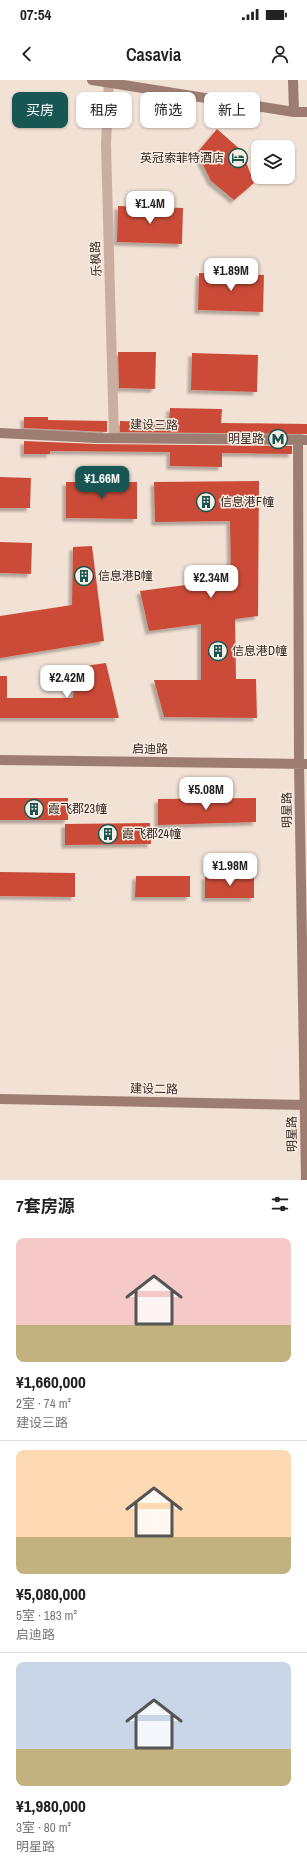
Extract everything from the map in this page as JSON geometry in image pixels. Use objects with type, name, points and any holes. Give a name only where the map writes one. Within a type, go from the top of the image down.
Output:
[{"type":"main road","points":[[92,80],[109,81],[294,112],[307,112]]},
{"type":"main road","points":[[293,80],[294,112]]},
{"type":"main road","name":"建设三路","points":[[0,433],[114,438],[303,440]]},
{"type":"main road","name":"明星路","points":[[303,440],[303,764],[306,1180]]},
{"type":"main road","name":"启迪路","points":[[0,760],[303,764]]},
{"type":"main road","name":"建设二路","points":[[0,1099],[306,1105]]},
{"type":"street","name":"乐枫路","points":[[109,81],[106,145],[114,438]]},
{"type":"building","points":[[217,129],[242,151],[251,175],[251,184],[253,184],[234,200],[211,181],[197,153]]},
{"type":"building","points":[[118,206],[183,208],[182,244],[117,242]]},
{"type":"building","points":[[199,273],[264,275],[263,312],[198,310]]},
{"type":"building","points":[[118,352],[156,352],[155,389],[119,388]]},
{"type":"building","points":[[192,353],[258,355],[257,392],[191,390]]},
{"type":"building","points":[[170,408],[222,409],[221,423],[307,424],[307,434],[120,432],[120,421],[169,422]]},
{"type":"building","points":[[24,417],[48,417],[48,420],[107,421],[107,432],[24,428]]},
{"type":"building","points":[[24,441],[96,444],[292,446],[292,454],[222,453],[222,467],[170,466],[170,452],[50,451],[50,454],[24,454]]},
{"type":"building","points":[[0,477],[31,478],[30,508],[0,508]]},
{"type":"building","points":[[259,481],[258,616],[235,619],[236,679],[256,679],[257,718],[164,717],[154,680],[201,680],[201,624],[149,631],[140,591],[231,579],[230,521],[155,522],[154,482]]},
{"type":"building","points":[[66,482],[137,482],[137,519],[66,518]]},
{"type":"building","points":[[0,542],[32,543],[31,574],[0,573]]},
{"type":"building","name":"信息港B幢","points":[[92,546],[104,641],[0,658],[0,616],[72,605],[73,547]]},
{"type":"building","points":[[106,663],[119,718],[0,718],[0,676],[7,676],[7,698],[73,698],[77,667]]},
{"type":"building","name":"霞飞郡23幢","points":[[0,798],[68,798],[68,820],[0,820]]},
{"type":"building","points":[[256,798],[256,822],[158,825],[158,799]]},
{"type":"building","name":"霞飞郡24幢","points":[[150,823],[151,844],[65,845],[65,824]]},
{"type":"building","points":[[0,872],[75,873],[75,897],[0,896]]},
{"type":"building","points":[[136,876],[190,876],[190,897],[135,897]]},
{"type":"building","points":[[205,876],[254,876],[254,898],[205,898]]},
{"type":"place","name":"英冠索菲特酒店","points":[[238,158]]},
{"type":"place","name":"明星路","points":[[278,439]]},
{"type":"place","name":"信息港F幢","points":[[206,502]]},
{"type":"place","name":"信息港B幢","points":[[84,576]]},
{"type":"place","name":"信息港D幢","points":[[218,651]]},
{"type":"place","name":"霞飞郡23幢","points":[[34,809]]},
{"type":"place","name":"霞飞郡24幢","points":[[108,834]]}]
